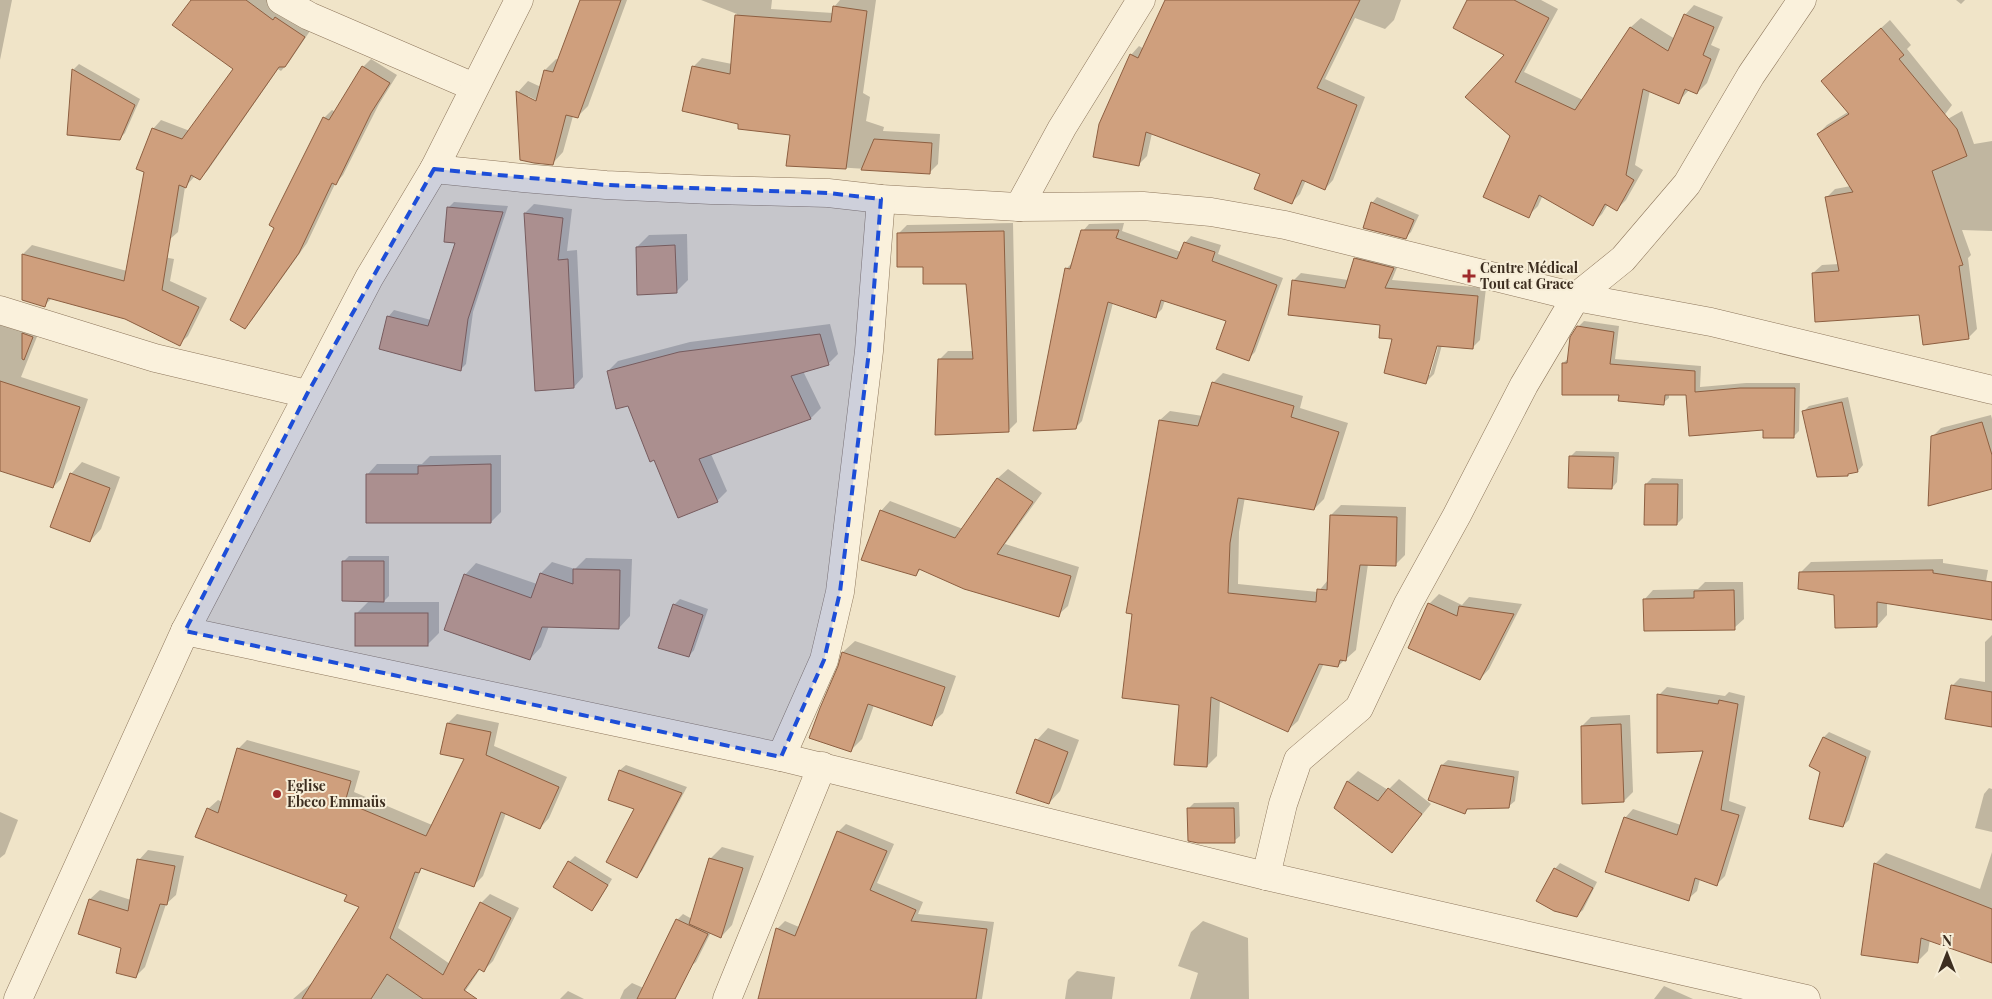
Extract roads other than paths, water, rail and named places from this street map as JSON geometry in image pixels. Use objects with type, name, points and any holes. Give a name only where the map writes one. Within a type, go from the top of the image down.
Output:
[{"type":"street","points":[[281,0],[309,16],[474,87]]},
{"type":"street","points":[[18,999],[185,631],[307,394],[369,278],[434,169],[474,87],[520,0]]},
{"type":"street","points":[[1019,207],[1062,128],[1141,0]]},
{"type":"street","points":[[1266,876],[1283,804],[1298,760],[1359,708],[1408,604],[1457,515],[1524,385],[1576,297],[1623,259],[1687,184],[1751,75],[1802,0]]},
{"type":"street","points":[[434,169],[588,183],[711,190],[828,193],[881,199],[1019,207],[1143,206],[1211,212],[1285,225],[1576,297],[1711,322],[1992,390]]},
{"type":"street","points":[[781,757],[824,660],[840,592],[869,351],[881,199]]},
{"type":"street","points":[[0,310],[155,358],[307,394]]},
{"type":"street","points":[[185,631],[822,766],[1266,876],[1806,999]]},
{"type":"street","points":[[727,999],[822,766]]},
{"type":"place","name":"Centre Médical Tout eat Grace","points":[[1469,276]]},
{"type":"place","name":"Eglise Ebeco Emmaüs","points":[[277,794]]}]
